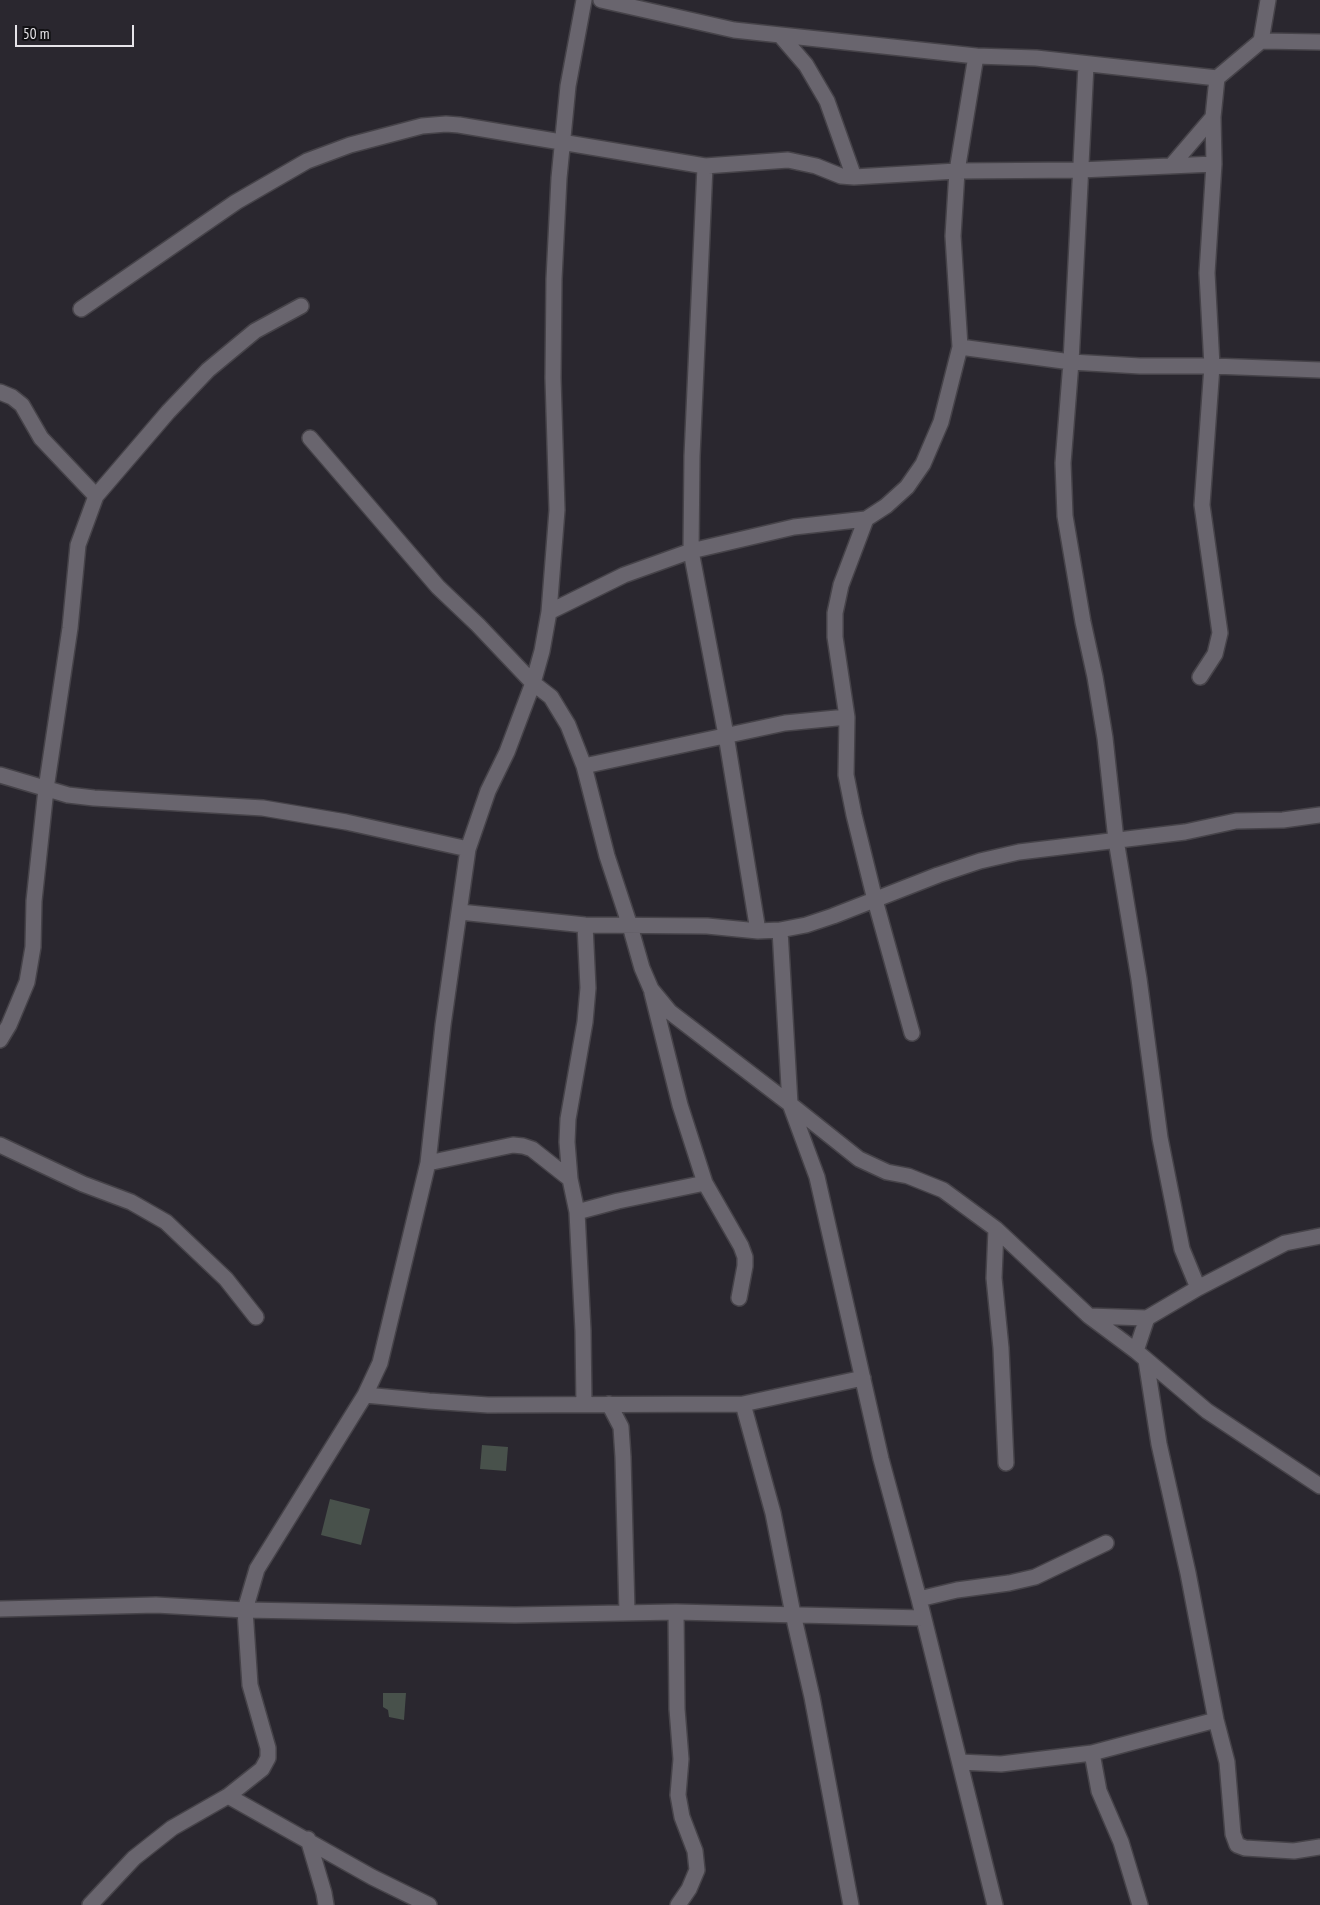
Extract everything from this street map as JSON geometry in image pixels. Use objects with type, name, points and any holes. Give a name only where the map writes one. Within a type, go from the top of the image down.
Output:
[{"type":"street","points":[[90,1905],[134,1858],[172,1828],[228,1796],[262,1769],[268,1758],[268,1748],[250,1685],[245,1610],[257,1569],[365,1395],[380,1363],[428,1163],[443,1025],[468,849],[488,791],[507,752],[533,683],[542,651],[549,612],[557,510],[553,378],[554,270],[562,142],[568,86],[584,0]]},
{"type":"street","points":[[601,0],[734,30],[781,36],[976,56],[1036,58],[1217,78]]},
{"type":"street","points":[[1262,41],[1268,0]]},
{"type":"street","points":[[781,36],[806,65],[827,101],[854,177]]},
{"type":"street","points":[[1200,677],[1215,654],[1220,633],[1202,505],[1212,366],[1207,273],[1214,164],[1213,117],[1217,78],[1262,41],[1320,42]]},
{"type":"street","points":[[549,612],[624,575],[691,551],[794,527],[866,519],[886,506],[907,487],[923,464],[941,422],[960,348],[953,236],[957,170],[976,56]]},
{"type":"street","points":[[1086,65],[1071,362],[1063,463],[1065,516],[1083,622],[1098,695],[1116,840],[1139,980],[1160,1138],[1182,1249],[1198,1288]]},
{"type":"street","points":[[1172,165],[1213,117]]},
{"type":"street","points":[[81,309],[236,202],[307,161],[350,146],[422,126],[446,124],[705,166],[788,160],[816,166],[841,176],[854,177],[957,170],[1080,170],[1214,164]]},
{"type":"street","points":[[705,166],[692,456],[691,551],[726,735],[758,931]]},
{"type":"street","points":[[0,1040],[9,1025],[27,982],[33,947],[34,901],[46,789],[70,628],[78,545],[96,496],[168,412],[208,370],[255,331],[301,306]]},
{"type":"street","points":[[960,348],[1071,362],[1140,366],[1212,366],[1320,370]]},
{"type":"street","points":[[0,392],[12,397],[22,405],[41,438],[96,496]]},
{"type":"street","points":[[310,438],[438,587],[478,625],[533,683],[551,697],[568,724],[584,766],[607,856],[642,968],[651,989],[680,1105],[705,1182],[741,1246],[745,1257],[739,1298]]},
{"type":"street","points":[[866,519],[841,585],[835,613],[835,637],[847,717],[846,775],[875,900],[912,1033]]},
{"type":"street","points":[[584,766],[785,723],[847,717]]},
{"type":"street","points":[[0,775],[68,795],[263,808],[346,822],[468,849]]},
{"type":"street","points":[[460,912],[585,925],[707,926],[758,931],[780,930],[806,925],[833,916],[980,861],[1019,852],[1185,832],[1236,822],[1283,820],[1320,815]]},
{"type":"street","points":[[584,1404],[583,1331],[577,1212],[570,1179],[567,1142],[568,1119],[585,1022],[588,988],[585,925]]},
{"type":"street","points":[[780,930],[790,1104],[816,1177],[881,1459],[919,1599],[996,1905]]},
{"type":"street","points":[[651,989],[670,1012],[859,1159],[886,1172],[908,1176],[944,1190],[996,1229],[1089,1316],[1207,1411],[1320,1486]]},
{"type":"street","points":[[0,1145],[83,1184],[131,1202],[166,1222],[226,1278],[256,1317]]},
{"type":"street","points":[[428,1163],[513,1145],[523,1146],[532,1149],[570,1179]]},
{"type":"street","points":[[577,1212],[705,1182]]},
{"type":"street","points":[[996,1229],[994,1278],[1001,1348],[1006,1463]]},
{"type":"street","points":[[1089,1316],[1146,1318],[1198,1288],[1285,1243],[1320,1236]]},
{"type":"street","points":[[1146,1318],[1141,1356],[1158,1444],[1188,1572],[1216,1720],[1227,1762],[1233,1834],[1237,1845],[1245,1848],[1294,1851],[1320,1847]]},
{"type":"street","points":[[365,1395],[488,1405],[743,1404],[863,1378]]},
{"type":"street","points":[[609,1404],[621,1426],[626,1613]]},
{"type":"street","points":[[621,1426],[633,1404]]},
{"type":"street","points":[[743,1404],[773,1513],[812,1697],[851,1905]]},
{"type":"street","points":[[919,1599],[957,1590],[1035,1577],[1106,1543]]},
{"type":"street","points":[[0,1609],[156,1605],[245,1610],[515,1615],[676,1612],[923,1618]]},
{"type":"street","points":[[676,1612],[677,1709],[681,1759],[678,1795],[682,1817],[695,1851],[697,1870],[689,1889],[678,1905]]},
{"type":"street","points":[[960,1762],[1002,1764],[1092,1753],[1216,1720]]},
{"type":"street","points":[[1092,1753],[1099,1790],[1121,1842],[1140,1905]]},
{"type":"street","points":[[228,1796],[372,1877],[429,1905]]},
{"type":"street","points":[[308,1840],[326,1905]]},
{"type":"building","points":[[482,1445],[508,1447],[506,1471],[480,1469]]},
{"type":"building","points":[[330,1499],[370,1509],[361,1545],[321,1535]]},
{"type":"building","points":[[383,1693],[406,1693],[404,1720],[389,1717],[388,1710],[383,1707]]}]
